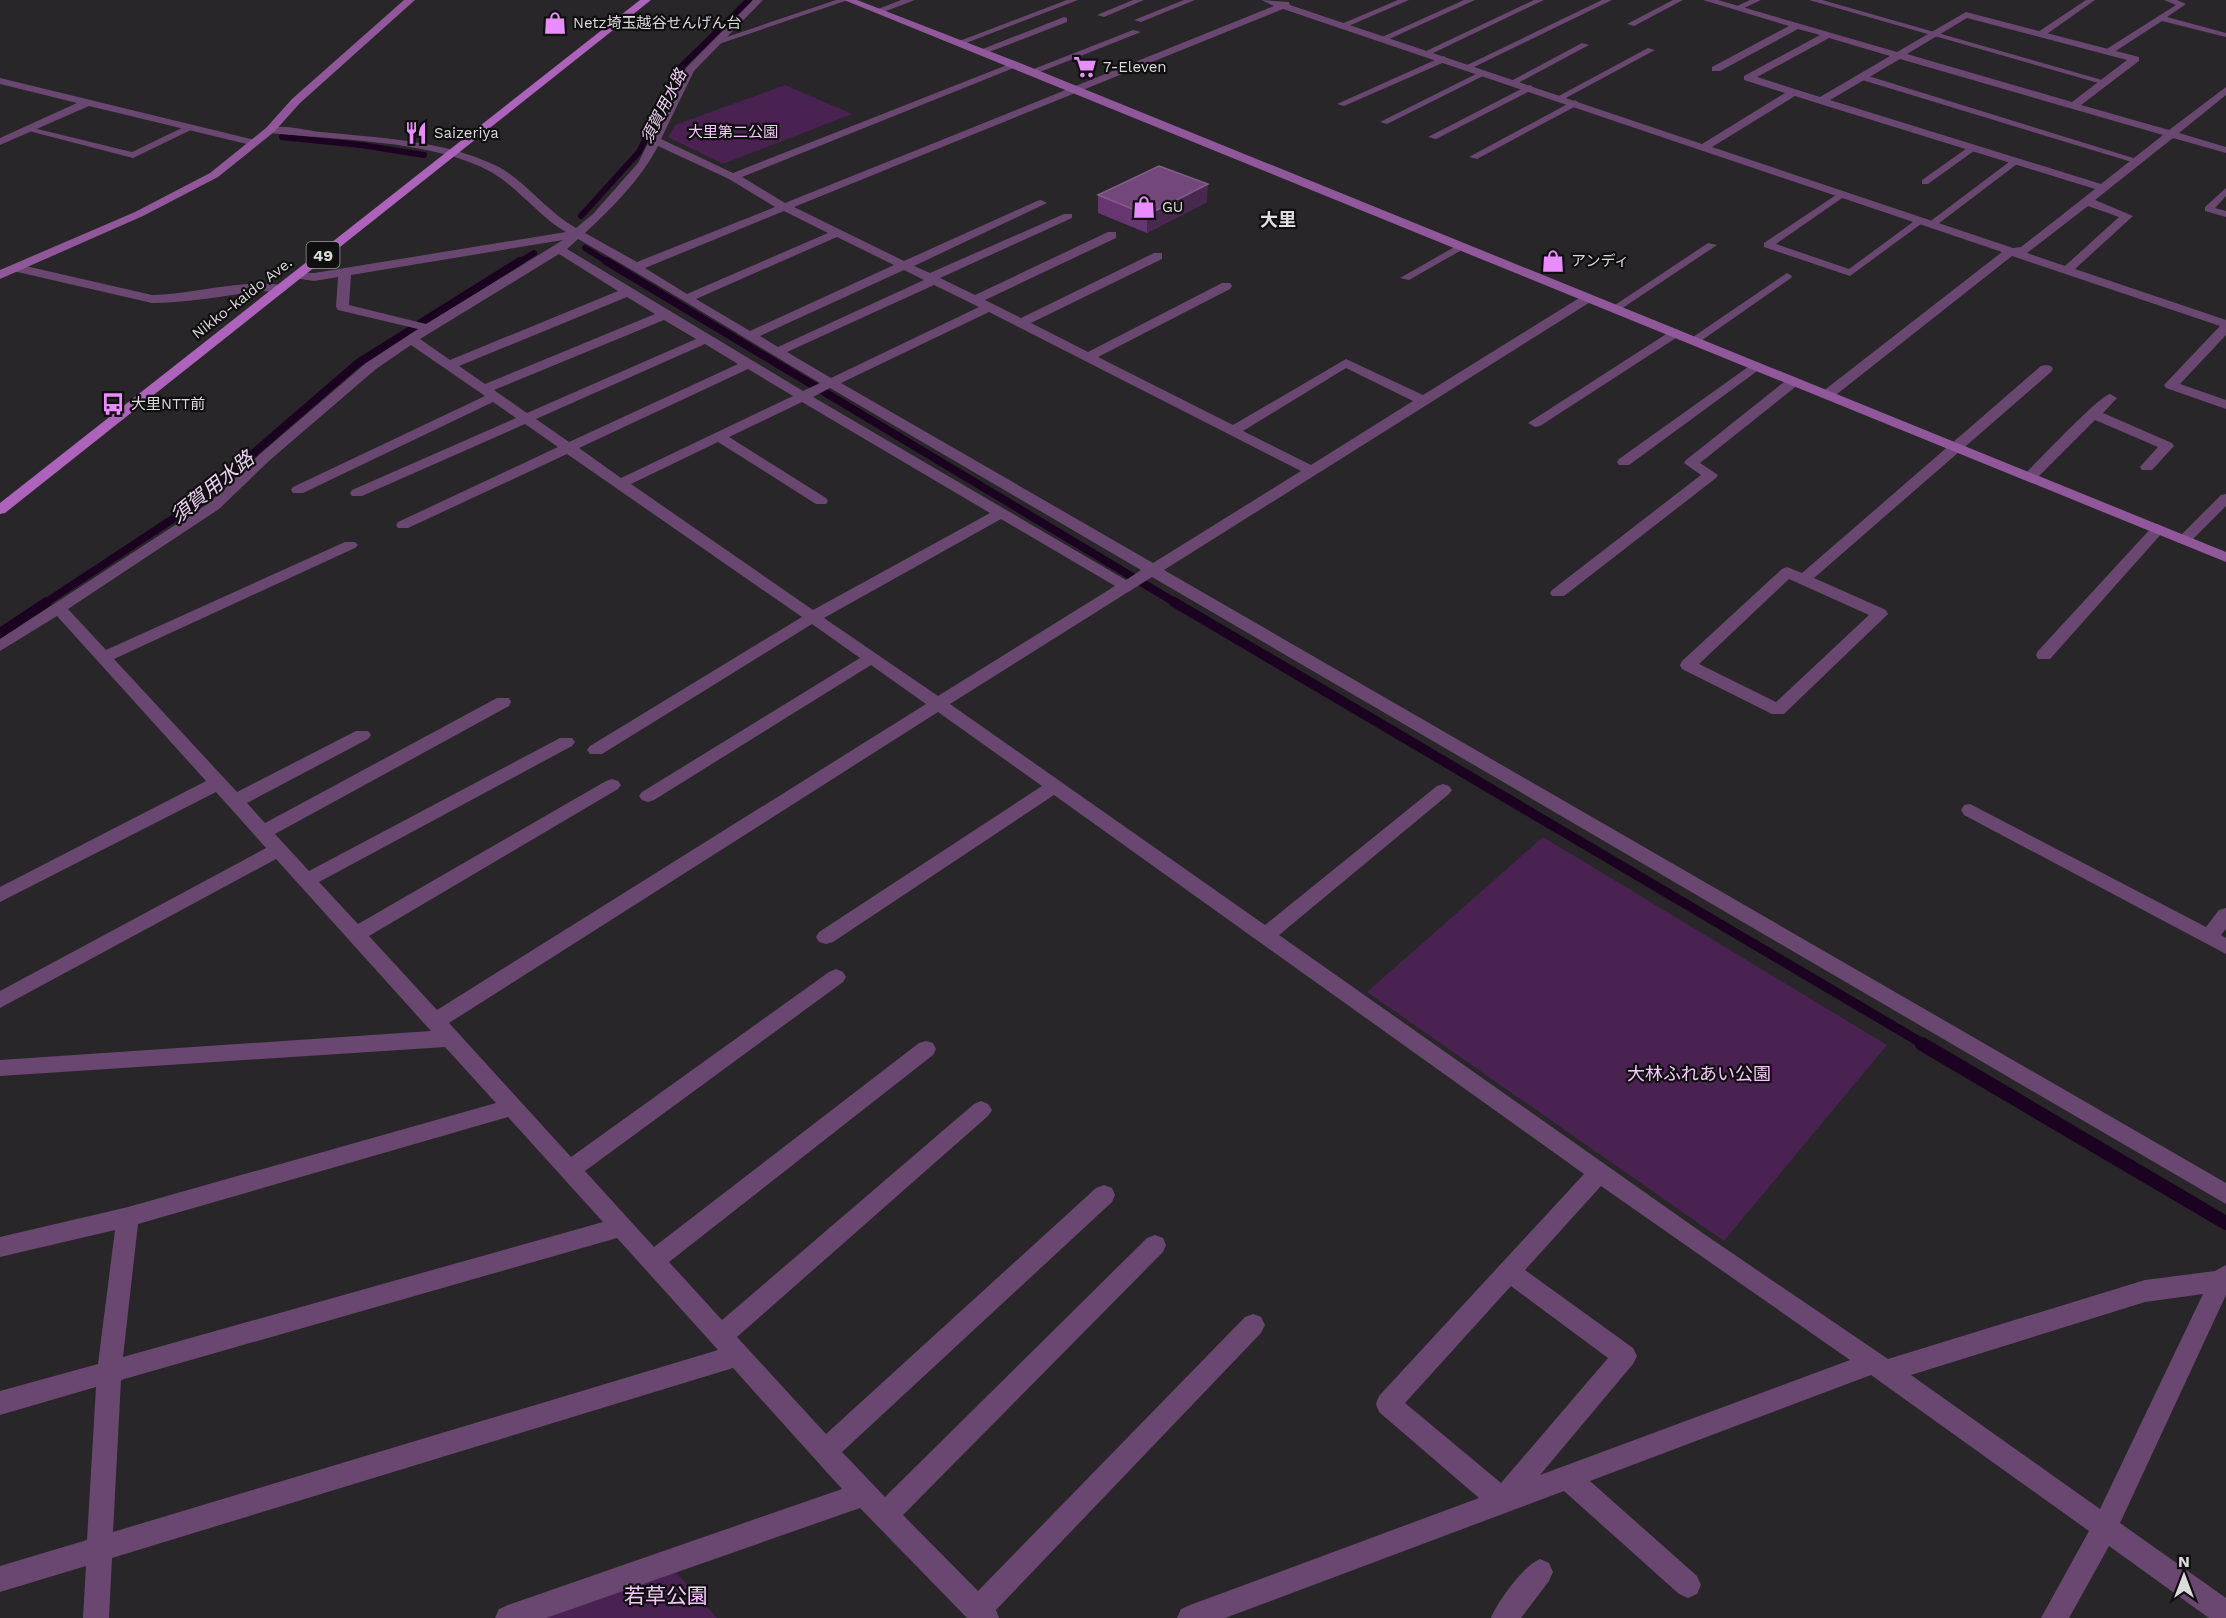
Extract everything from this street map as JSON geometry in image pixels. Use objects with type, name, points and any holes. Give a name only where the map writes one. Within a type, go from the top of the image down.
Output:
[{"type":"main road","name":"Nikko-kaido Ave.","points":[[0,510],[646,0]]},
{"type":"street","points":[[0,275],[178,195],[214,175],[270,130],[296,101],[410,0]]},
{"type":"street","points":[[0,646],[214,506],[265,457],[371,366],[428,328],[559,249],[577,234],[597,216],[643,164],[690,70],[758,0]]},
{"type":"street","points":[[849,0],[1016,65],[2226,557]]},
{"type":"street","points":[[878,11],[910,0]]},
{"type":"street","points":[[1266,0],[1467,66],[2226,326],[2171,385],[2226,405]]},
{"type":"street","points":[[636,267],[1296,0]]},
{"type":"street","points":[[1708,0],[2226,150]]},
{"type":"street","points":[[1821,101],[1966,15],[2135,59],[2073,106]]},
{"type":"street","points":[[980,52],[1064,20]]},
{"type":"street","points":[[1716,69],[1797,26]]},
{"type":"street","points":[[1031,72],[1136,32]]},
{"type":"street","points":[[1828,35],[1748,78],[2103,188]]},
{"type":"street","points":[[733,177],[1016,65]]},
{"type":"street","points":[[0,81],[255,142]]},
{"type":"street","points":[[0,96],[22,86]]},
{"type":"street","points":[[1827,395],[2010,252],[2025,250],[2226,90]]},
{"type":"street","points":[[1704,147],[1794,92]]},
{"type":"street","points":[[0,142],[88,102]]},
{"type":"street","points":[[270,130],[364,139],[452,153],[493,169],[518,185],[560,224],[636,267],[686,299],[1152,572],[2226,1194]]},
{"type":"street","points":[[656,141],[733,177],[782,206],[975,300],[1312,471]]},
{"type":"street","points":[[2066,271],[2127,216],[2086,201]]},
{"type":"street","points":[[750,336],[1041,203]]},
{"type":"street","points":[[777,352],[1068,216]]},
{"type":"street","points":[[686,299],[837,233]]},
{"type":"street","points":[[298,275],[314,277],[577,234]]},
{"type":"street","points":[[975,300],[1112,236]]},
{"type":"street","points":[[559,249],[747,364],[1127,587]]},
{"type":"street","points":[[1021,323],[1158,256]]},
{"type":"street","points":[[17,268],[152,299],[170,299],[265,287],[281,289]]},
{"type":"street","points":[[345,272],[342,307],[428,328]]},
{"type":"street","points":[[1088,357],[1226,286]]},
{"type":"street","points":[[450,365],[627,292]]},
{"type":"street","points":[[436,1021],[1588,298]]},
{"type":"street","points":[[620,484],[989,307]]},
{"type":"street","points":[[298,490],[490,393],[665,315]]},
{"type":"street","points":[[1535,423],[1674,333]]},
{"type":"street","points":[[411,339],[1055,786],[1599,1173],[1879,1367],[2226,1614]]},
{"type":"street","points":[[357,493],[706,339]]},
{"type":"street","points":[[1233,431],[1346,363],[1424,401]]},
{"type":"street","points":[[403,525],[747,364]]},
{"type":"street","points":[[1624,462],[1755,366]]},
{"type":"street","points":[[1803,580],[1958,448],[2046,369]]},
{"type":"street","points":[[1558,593],[1711,475],[1691,464],[1794,381]]},
{"type":"street","points":[[2030,477],[2110,398]]},
{"type":"street","points":[[2093,414],[2168,446],[2147,467]]},
{"type":"street","points":[[718,436],[821,501]]},
{"type":"street","points":[[2184,540],[2226,498]]},
{"type":"street","points":[[596,750],[813,617],[1001,513]]},
{"type":"street","points":[[2044,655],[2157,529]]},
{"type":"street","points":[[104,657],[350,545]]},
{"type":"street","points":[[1787,572],[1803,580],[1880,614],[1778,710],[1688,665],[1787,572]]},
{"type":"street","points":[[59,609],[571,1169],[864,1494],[982,1614],[1253,1325]]},
{"type":"street","points":[[648,796],[872,658]]},
{"type":"street","points":[[263,832],[503,702]]},
{"type":"street","points":[[235,801],[362,735]]},
{"type":"street","points":[[308,880],[566,742]]},
{"type":"street","points":[[0,895],[218,783]]},
{"type":"street","points":[[356,934],[612,785]]},
{"type":"street","points":[[826,937],[1055,786]]},
{"type":"street","points":[[1265,936],[1443,790]]},
{"type":"street","points":[[1970,810],[2226,947]]},
{"type":"street","points":[[0,1000],[279,849]]},
{"type":"street","points":[[2209,937],[2226,915]]},
{"type":"street","points":[[571,1169],[836,977]]},
{"type":"street","points":[[0,1068],[451,1038]]},
{"type":"street","points":[[653,1261],[926,1049]]},
{"type":"street","points":[[0,1247],[128,1217],[514,1107]]},
{"type":"street","points":[[721,1336],[981,1110]]},
{"type":"street","points":[[1502,1501],[1388,1404],[1599,1173]]},
{"type":"street","points":[[825,1451],[1104,1196]]},
{"type":"street","points":[[96,1618],[108,1372],[128,1217]]},
{"type":"street","points":[[0,1403],[622,1227]]},
{"type":"street","points":[[885,1515],[1155,1245]]},
{"type":"street","points":[[1502,1501],[1625,1356],[1509,1271]]},
{"type":"street","points":[[1190,1618],[1567,1477],[1879,1367],[2145,1291],[2224,1278]]},
{"type":"street","points":[[2054,1618],[2104,1529],[2224,1278]]},
{"type":"street","points":[[0,1579],[738,1355]]},
{"type":"street","points":[[1567,1477],[1688,1585]]},
{"type":"street","points":[[508,1618],[864,1494]]},
{"type":"street","points":[[1504,1618],[1540,1572]]},
{"type":"lane","points":[[716,42],[844,0]]},
{"type":"lane","points":[[958,43],[1074,0]]},
{"type":"lane","points":[[1101,15],[1140,0]]},
{"type":"lane","points":[[1138,20],[1191,0]]},
{"type":"lane","points":[[1343,25],[1405,0]]},
{"type":"lane","points":[[1384,38],[1471,0]]},
{"type":"lane","points":[[1426,53],[1540,0]]},
{"type":"lane","points":[[1467,66],[1608,0]]},
{"type":"lane","points":[[1631,24],[1680,0]]},
{"type":"lane","points":[[1737,8],[1757,0]]},
{"type":"lane","points":[[1814,0],[2105,82]]},
{"type":"lane","points":[[2041,34],[2091,0]]},
{"type":"lane","points":[[2108,52],[2182,4],[2168,0]]},
{"type":"lane","points":[[2161,18],[2226,35]]},
{"type":"lane","points":[[1513,82],[1585,45]]},
{"type":"lane","points":[[1559,98],[1651,50]]},
{"type":"lane","points":[[1341,104],[1444,59]]},
{"type":"lane","points":[[1384,122],[1485,73]]},
{"type":"lane","points":[[1862,77],[2138,161]]},
{"type":"lane","points":[[1433,137],[1529,88]]},
{"type":"lane","points":[[1474,157],[1575,103]]},
{"type":"lane","points":[[29,130],[133,155],[190,127]]},
{"type":"lane","points":[[1925,183],[1973,148]]},
{"type":"lane","points":[[1842,194],[1768,245],[1850,273],[2016,161]]},
{"type":"lane","points":[[2226,191],[2208,208],[2226,214]]},
{"type":"lane","points":[[1614,309],[1712,245]]},
{"type":"lane","points":[[1405,278],[1462,247]]},
{"type":"lane","points":[[1694,341],[1787,276]]},
{"type":"green space","name":"大里第二公園","points":[[785,85],[852,114],[723,164],[668,137],[675,125]]},
{"type":"green space","name":"大林ふれあい公園","points":[[1543,837],[1887,1045],[1724,1241],[1367,992]]},
{"type":"green space","name":"若草公園","points":[[673,1569],[717,1618],[531,1618]]},
{"type":"building","points":[[1159,166],[1208,184],[1147,215],[1098,195]]},
{"type":"waterway","name":"須賀用水路","points":[[581,216],[639,152],[681,67],[749,0]]},
{"type":"waterway","points":[[282,137],[361,145],[424,155]]},
{"type":"waterway","points":[[585,248],[609,263]]},
{"type":"waterway","name":"須賀用水路","points":[[518,263],[534,253]]},
{"type":"waterway","name":"須賀用水路","points":[[421,323],[520,261]]},
{"type":"waterway","points":[[606,261],[1176,603]]},
{"type":"waterway","name":"須賀用水路","points":[[45,603],[191,507],[358,363],[414,328]]},
{"type":"waterway","name":"須賀用水路","points":[[0,633],[47,602]]},
{"type":"waterway","points":[[1174,602],[1925,1045]]},
{"type":"waterway","points":[[1922,1044],[2226,1223]]},
{"type":"place","name":"Netz埼玉越谷せんげん台","points":[[555,23]]},
{"type":"place","name":"7-Eleven","points":[[1085,67]]},
{"type":"place","name":"Saizeriya","points":[[416,133]]},
{"type":"place","name":"GU","points":[[1144,207]]},
{"type":"place","name":"アンディ","points":[[1553,261]]},
{"type":"place","name":"大里NTT前","points":[[113,404]]},
{"type":"district","name":"大里","points":[[1278,220]]}]
